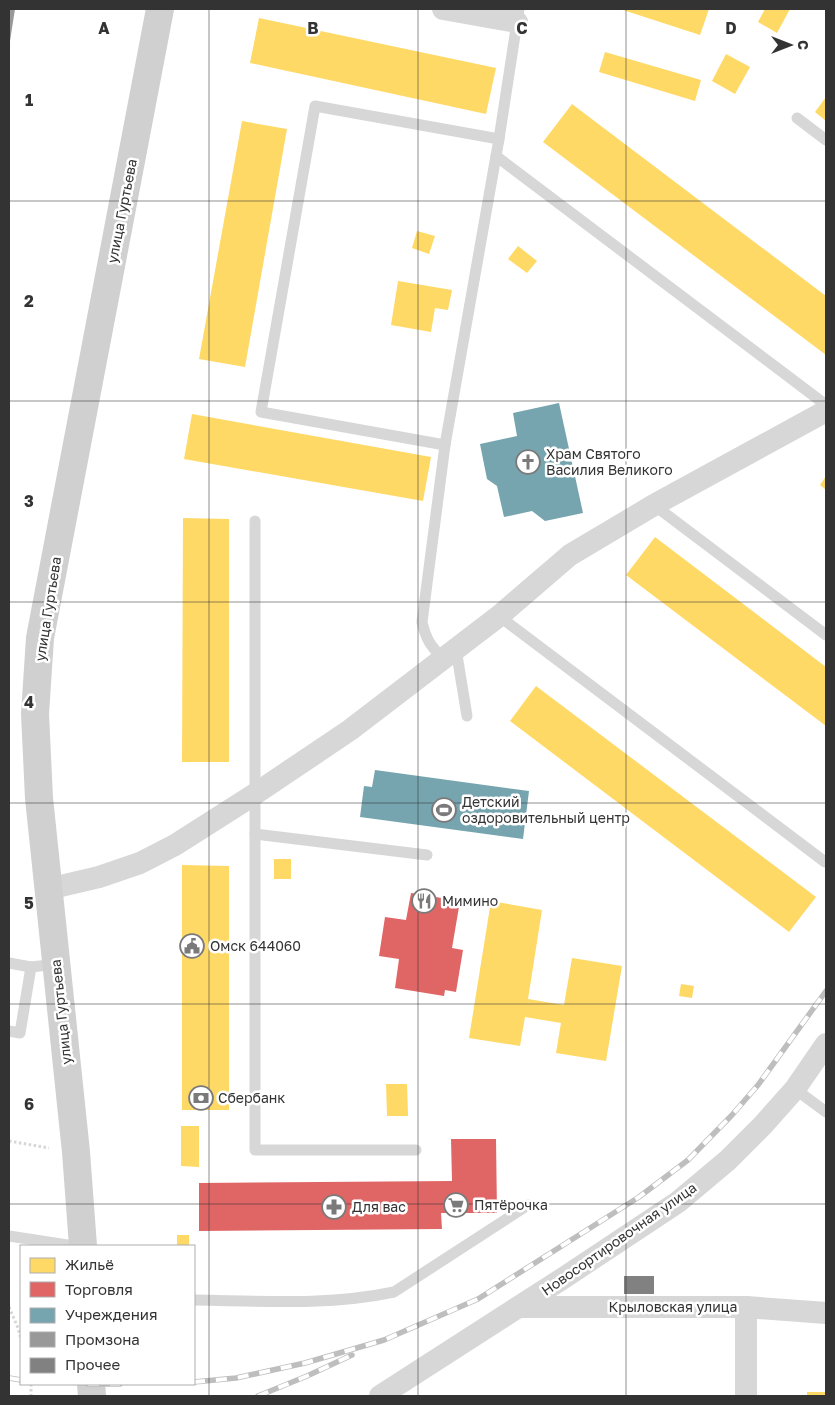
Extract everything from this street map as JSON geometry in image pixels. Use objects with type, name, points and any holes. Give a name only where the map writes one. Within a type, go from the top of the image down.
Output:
[{"type":"main road","name":"улица Гуртьева","points":[[82,1245],[76,1152],[44,966],[48,889],[39,798],[35,714],[40,638],[160,9]]},
{"type":"street","points":[[443,9],[518,15]]},
{"type":"street","points":[[48,889],[99,877],[140,863],[175,845],[350,730],[498,616],[570,555],[654,505],[826,410]]},
{"type":"street","name":"Новосортировочная улица","points":[[384,1395],[678,1202],[728,1160],[763,1125],[795,1089],[826,1044]]},
{"type":"street","name":"Крыловская улица","points":[[519,1307],[746,1307],[826,1313]]},
{"type":"street","points":[[746,1307],[746,1396]]},
{"type":"lane","points":[[466,716],[449,654],[432,646],[425,635],[422,622],[445,445],[496,156],[518,15]]},
{"type":"lane","points":[[445,445],[261,412],[279,307],[315,106],[499,138]]},
{"type":"lane","points":[[797,118],[826,140]]},
{"type":"lane","points":[[496,156],[826,405]]},
{"type":"lane","points":[[654,505],[826,635]]},
{"type":"lane","points":[[256,521],[255,1150],[416,1150]]},
{"type":"lane","points":[[498,616],[825,862]]},
{"type":"lane","points":[[255,834],[427,855]]},
{"type":"lane","points":[[9,963],[44,966],[20,1033],[9,1031]]},
{"type":"lane","points":[[795,1089],[826,1112]]},
{"type":"lane","points":[[195,1300],[327,1301],[368,1298],[394,1292],[528,1205]]},
{"type":"lane","points":[[9,1236],[68,1245]]},
{"type":"path","points":[[9,1141],[55,1148]]},
{"type":"path","points":[[9,1307],[20,1335]]},
{"type":"building: Жильё","points":[[620,9],[709,9],[700,35]]},
{"type":"building: Жильё","points":[[765,9],[790,9],[777,33],[758,22]]},
{"type":"building: Жильё","points":[[259,18],[496,68],[486,114],[250,63]]},
{"type":"building: Жильё","points":[[605,52],[701,80],[695,101],[599,72]]},
{"type":"building: Жильё","points":[[726,54],[750,67],[735,94],[712,81]]},
{"type":"building: Жильё","points":[[826,97],[826,121],[815,112]]},
{"type":"building: Жильё","points":[[572,104],[826,296],[826,355],[543,142]]},
{"type":"building: Жильё","points":[[242,121],[287,129],[245,367],[199,359]]},
{"type":"building: Жильё","points":[[417,231],[435,236],[429,254],[412,248]]},
{"type":"building: Жильё","points":[[518,246],[537,261],[527,273],[508,259]]},
{"type":"building: Жильё","points":[[398,281],[452,290],[448,310],[435,308],[431,332],[391,325]]},
{"type":"building: Жильё","points":[[192,414],[431,457],[423,501],[184,459]]},
{"type":"building: Жильё","points":[[826,476],[826,490],[820,485]]},
{"type":"building: Жильё","points":[[183,518],[229,519],[229,762],[182,762]]},
{"type":"building: Жильё","points":[[655,537],[826,667],[826,726],[626,575]]},
{"type":"building: Жильё","points":[[536,686],[816,897],[789,932],[510,721]]},
{"type":"building: Жильё","points":[[274,859],[291,859],[291,879],[274,879]]},
{"type":"building: Жильё","points":[[182,865],[229,866],[229,1110],[182,1110]]},
{"type":"building: Жильё","points":[[491,901],[542,910],[528,999],[564,1005],[572,958],[622,966],[606,1061],[556,1053],[561,1023],[525,1017],[520,1046],[469,1038]]},
{"type":"building: Жильё","points":[[681,984],[694,986],[692,998],[679,996]]},
{"type":"building: Жильё","points":[[386,1084],[407,1084],[408,1116],[387,1116]]},
{"type":"building: Жильё","points":[[181,1126],[199,1126],[199,1167],[181,1166]]},
{"type":"building: Жильё","points":[[177,1235],[189,1235],[189,1245],[177,1245]]},
{"type":"building: Жильё","points":[[807,1392],[826,1392],[826,1396],[807,1396]]},
{"type":"building: Торговля","points":[[411,893],[460,901],[452,948],[463,950],[456,992],[445,990],[444,996],[395,988],[399,959],[379,956],[385,917],[406,920]]},
{"type":"building: Торговля","points":[[451,1139],[496,1139],[497,1213],[441,1213],[442,1229],[199,1231],[199,1183],[452,1181]]},
{"type":"building: Учреждения","name":"Храм Святого Василия Великого","points":[[559,403],[583,513],[545,521],[532,511],[504,517],[497,486],[487,479],[480,444],[517,436],[513,413]]},
{"type":"building: Учреждения","name":"Детский оздоровительный центр","points":[[375,770],[529,791],[523,839],[360,817],[364,786],[372,787]]},
{"type":"building: Промзона","points":[[9,9],[15,9],[10,41],[9,41]]},
{"type":"building: Прочее","points":[[624,1276],[654,1276],[654,1294],[624,1294]]},
{"type":"railway","points":[[195,1382],[236,1378],[305,1363],[384,1340],[478,1299],[639,1197],[688,1160],[758,1085],[826,991]]},
{"type":"railway","points":[[258,1396],[352,1355]]},
{"type":"railway","points":[[9,1378],[20,1380]]},
{"type":"place","name":"Храм Святого Василия Великого","points":[[528,462]]},
{"type":"place","name":"Детский оздоровительный центр","points":[[444,810]]},
{"type":"place","name":"Мимино","points":[[424,901]]},
{"type":"place","name":"Омск 644060","points":[[192,946]]},
{"type":"place","name":"Сбербанк","points":[[201,1098]]},
{"type":"place","name":"Пятёрочка","points":[[456,1205]]},
{"type":"place","name":"Для вас","points":[[334,1207]]}]
